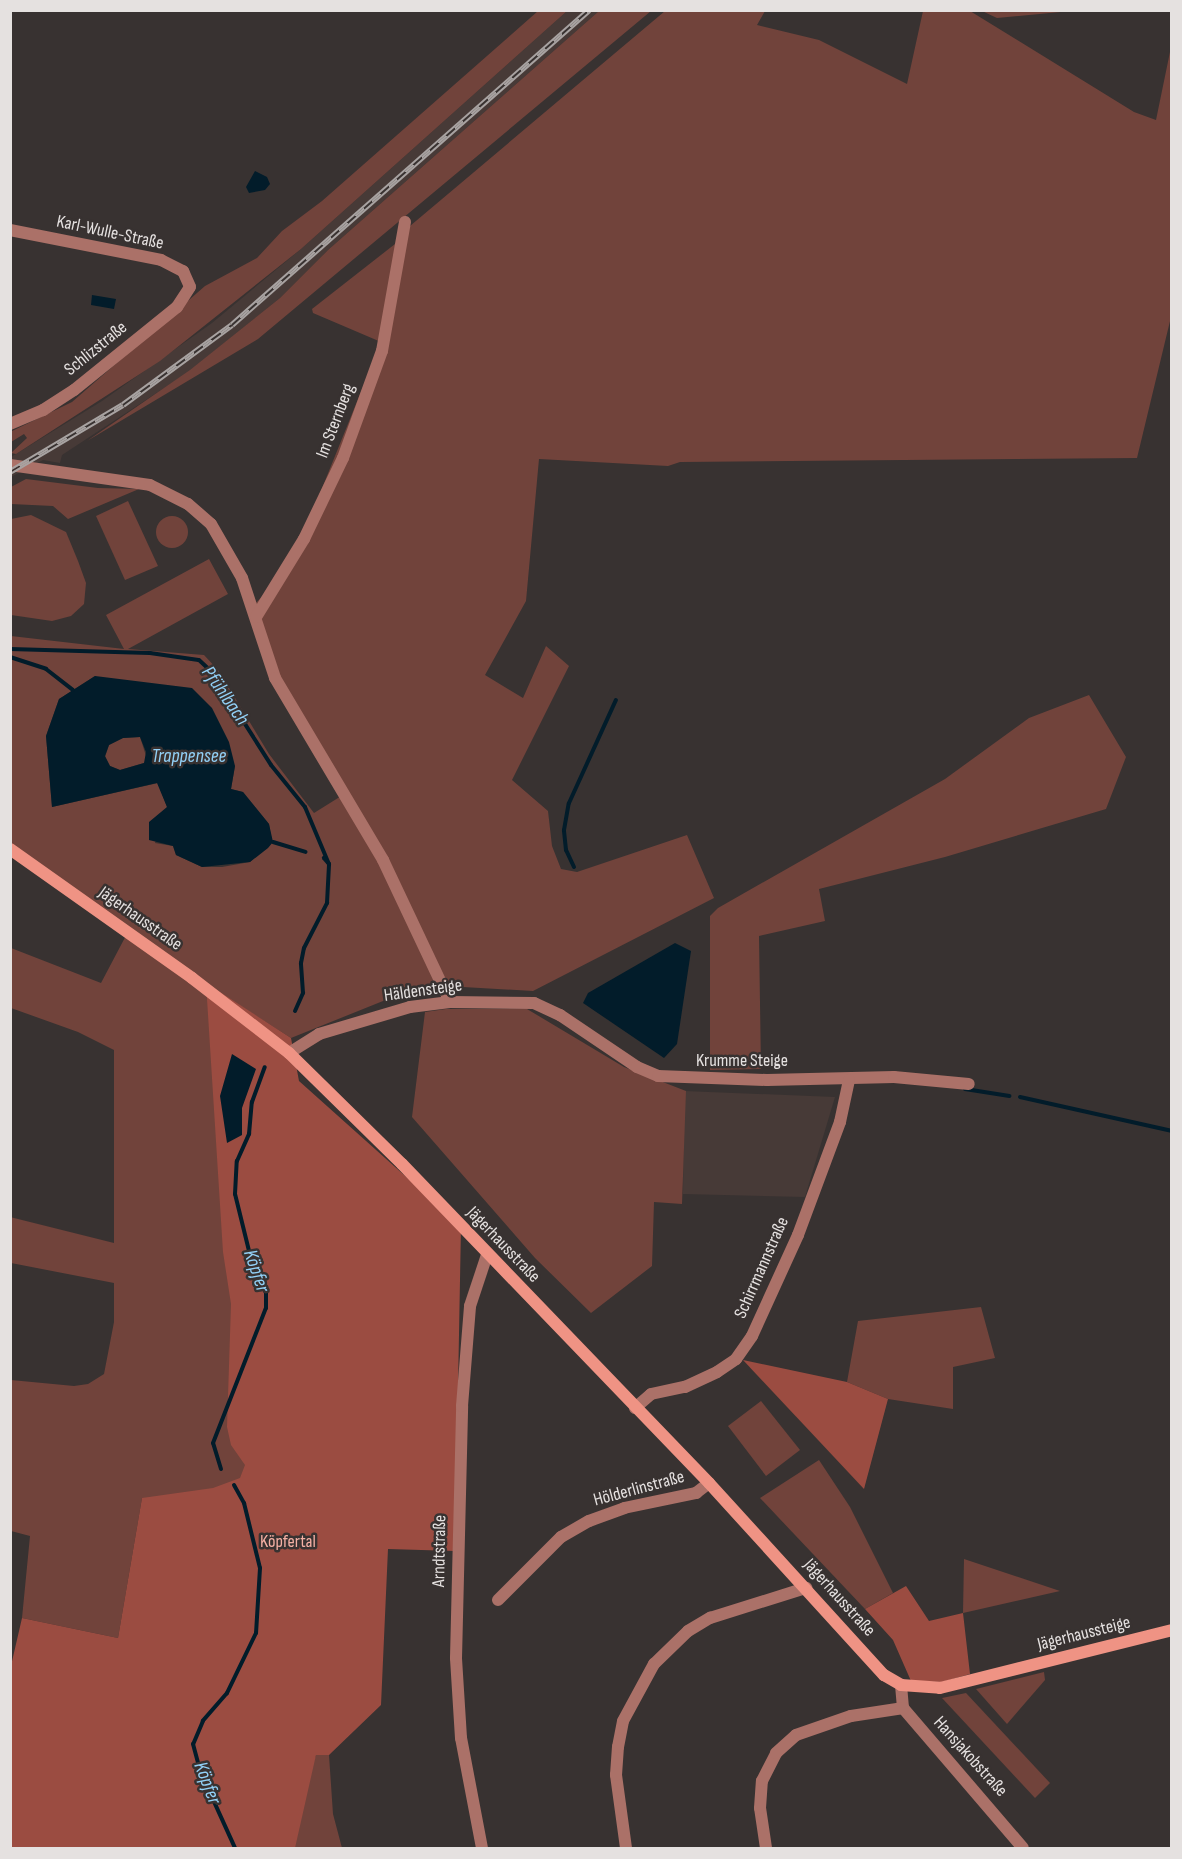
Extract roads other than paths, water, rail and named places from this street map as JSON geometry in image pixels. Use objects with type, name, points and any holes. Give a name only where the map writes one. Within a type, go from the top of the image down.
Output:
[{"type":"street","name":"Im Sternberg","points":[[256,617],[304,539],[343,458],[382,351],[405,222]]},
{"type":"street","name":"Karl-Wulle-Straße","points":[[10,230],[161,260],[183,271],[190,287]]},
{"type":"street","name":"Schlizstraße","points":[[10,424],[43,410],[74,390],[177,307],[190,287]]},
{"type":"street","points":[[10,465],[137,481],[171,494],[202,515],[222,540],[236,564],[275,678],[375,844],[450,1002]]},
{"type":"street","name":"Jägerhausstraße","points":[[10,849],[192,978],[289,1053],[709,1483],[873,1665],[901,1685]]},
{"type":"street","name":"Häldensteige","points":[[289,1053],[319,1034],[410,1007],[450,1002],[534,1004]]},
{"type":"street","name":"Krumme Steige","points":[[534,1004],[560,1015],[637,1067],[658,1076],[849,1080],[894,1077],[969,1084]]},
{"type":"street","name":"Schirrmannstraße","points":[[635,1408],[651,1394],[685,1387],[717,1372],[736,1359],[752,1335],[798,1235],[840,1122],[849,1080]]},
{"type":"street","name":"Arndtstraße","points":[[482,1848],[461,1738],[456,1658],[462,1406],[470,1306],[487,1256]]},
{"type":"street","name":"Hölderlinstraße","points":[[498,1600],[561,1537],[589,1521],[624,1508],[696,1493],[709,1483]]},
{"type":"street","points":[[626,1848],[616,1775],[618,1747],[622,1721],[654,1664],[688,1631],[710,1618],[806,1588]]},
{"type":"street","name":"Jägerhaussteige","points":[[901,1685],[940,1688],[1172,1630]]},
{"type":"street","points":[[766,1848],[760,1808],[762,1781],[776,1753],[796,1735],[807,1731],[851,1716],[903,1708],[901,1685]]},
{"type":"street","name":"Hansjakobstraße","points":[[903,1708],[1023,1848]]},
{"type":"water","points":[[255,171],[267,177],[270,184],[265,190],[249,193],[246,187]]},
{"type":"water","points":[[92,295],[116,299],[114,309],[91,305]]},
{"type":"water","name":"Trappensee","points":[[95,676],[192,688],[212,708],[229,742],[235,766],[231,789],[243,792],[269,824],[273,842],[250,862],[202,867],[176,855],[173,846],[149,840],[149,822],[167,807],[157,783],[52,807],[46,736],[59,699]],"holes":[[[140,737],[146,752],[144,763],[120,770],[110,766],[105,756],[109,745],[123,738]]]},
{"type":"water","points":[[675,943],[691,951],[677,1044],[664,1058],[583,1003],[588,993]]},
{"type":"water","points":[[232,1054],[256,1069],[242,1108],[242,1135],[227,1143],[220,1096]]},
{"type":"waterway","name":"Pfühlbach","points":[[10,649],[150,653],[199,660],[212,672],[271,765],[305,807],[329,864]]},
{"type":"waterway","points":[[10,657],[46,669],[73,690]]},
{"type":"waterway","points":[[574,867],[566,850],[564,830],[569,803],[616,700]]},
{"type":"waterway","name":"Köpfer","points":[[273,842],[306,852]]},
{"type":"waterway","name":"Köpfer","points":[[295,1011],[303,993],[301,963],[304,948],[327,903],[329,864],[324,858]]},
{"type":"waterway","name":"Köpfer","points":[[221,1469],[213,1443],[266,1308],[266,1293],[251,1259],[235,1194],[237,1161],[249,1134],[252,1102],[265,1067]]},
{"type":"waterway","points":[[965,1089],[1009,1096]]},
{"type":"waterway","points":[[1020,1097],[1172,1131]]},
{"type":"waterway","name":"Köpfer","points":[[234,1485],[244,1503],[260,1568],[256,1633],[227,1693],[203,1721],[193,1744],[201,1773],[235,1848]]},
{"type":"railway","points":[[10,472],[123,405],[232,325],[589,10]]},
{"type":"park label","name":"Köpfertal","points":[[288,1542]]}]
